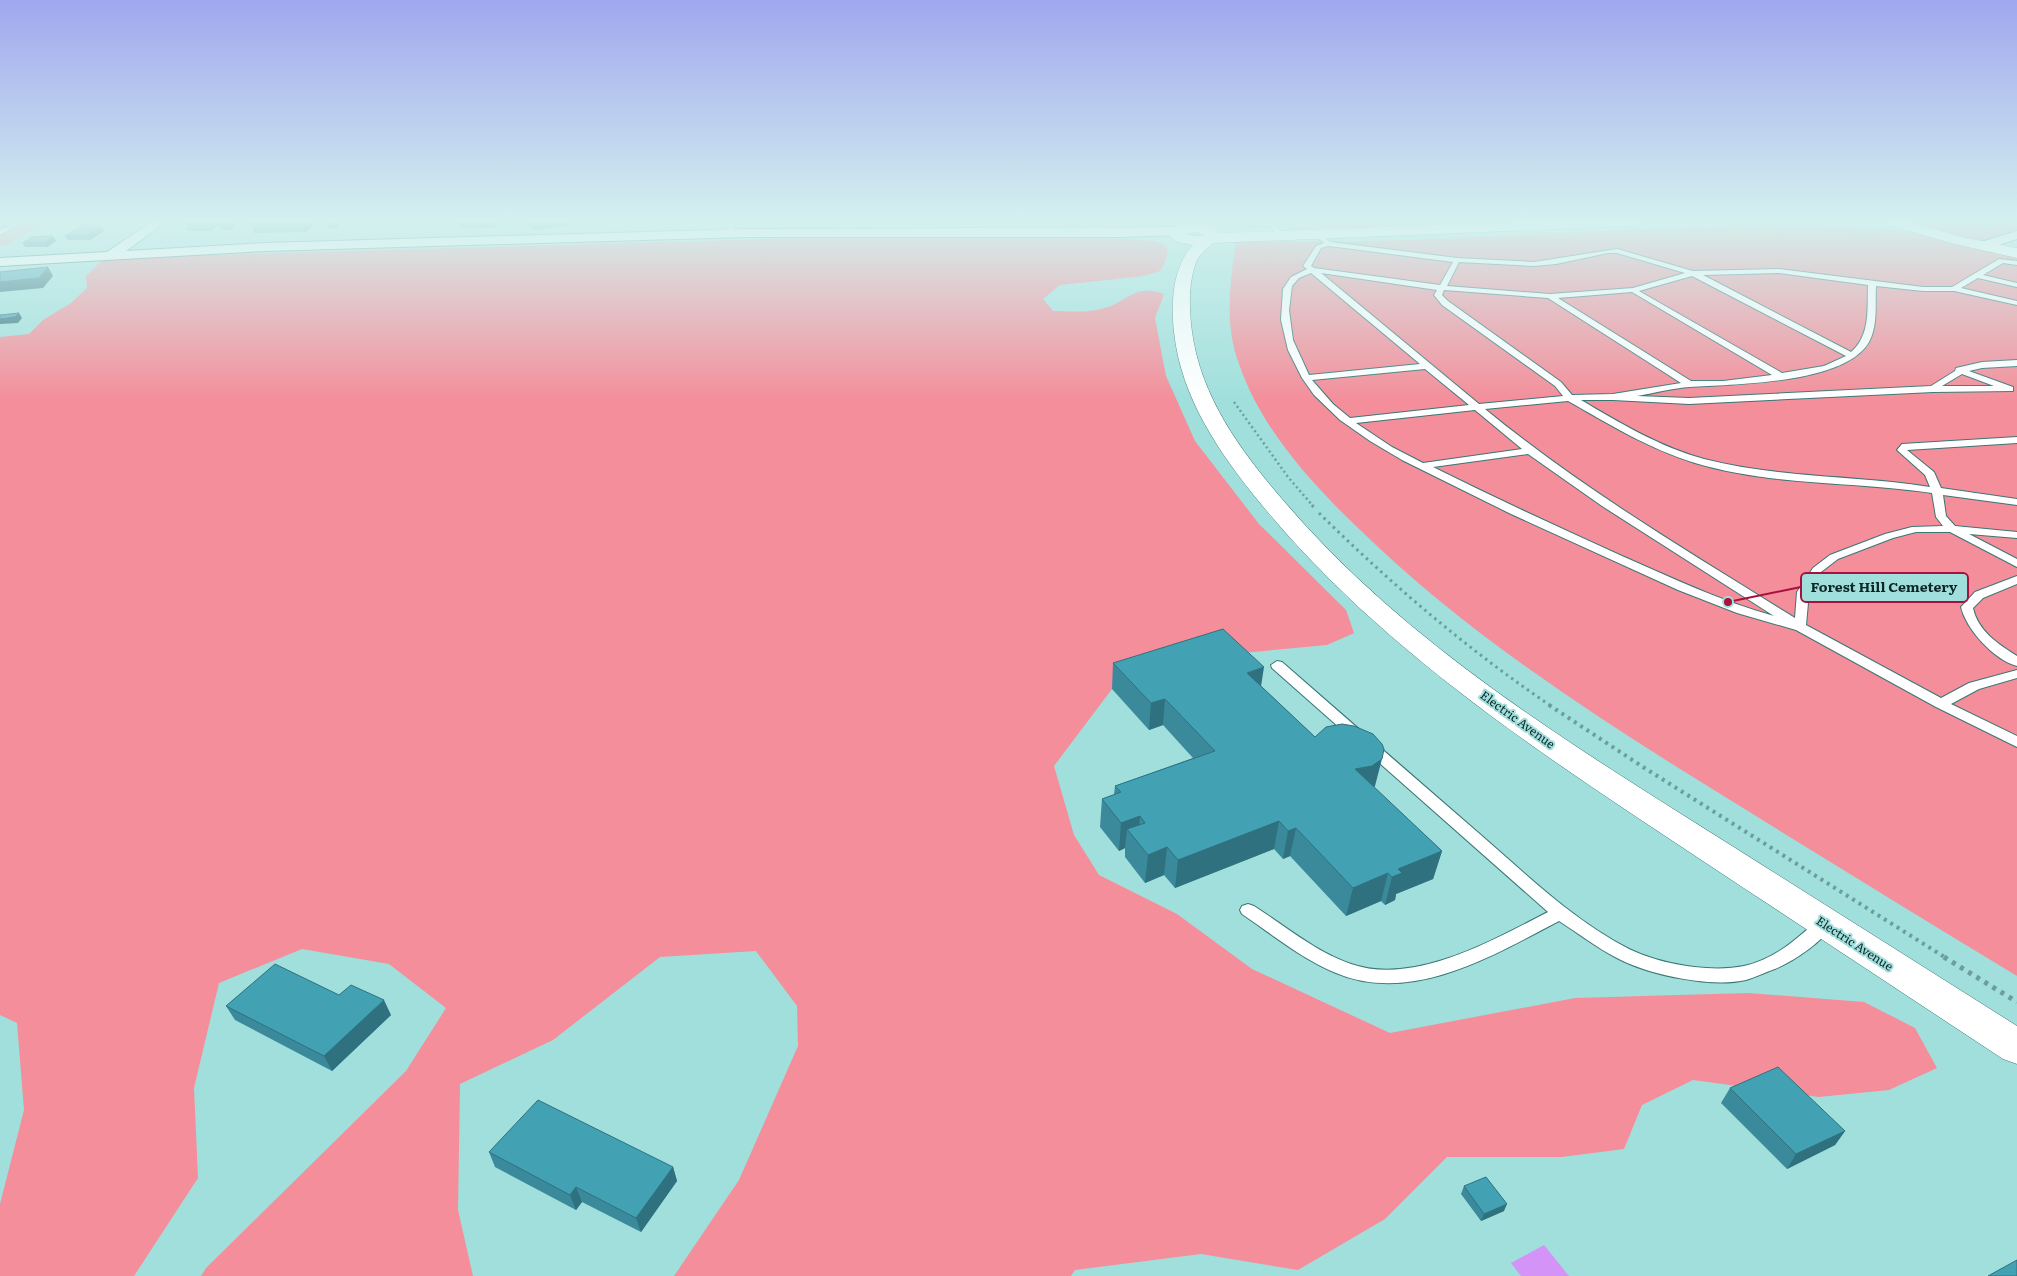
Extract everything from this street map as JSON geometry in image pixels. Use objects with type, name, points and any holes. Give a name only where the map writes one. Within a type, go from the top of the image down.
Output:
[{"type":"main road","name":"Electric Avenue","points":[[1185,282],[1181,316],[1184,344],[1196,385],[1211,416],[1239,460],[1274,505],[1311,546],[1374,606],[1470,684],[1545,739],[2017,1047]]},
{"type":"lane","points":[[1291,282],[1288,285],[1284,311],[1286,333],[1294,357],[1306,378],[1334,410],[1374,442],[1506,508],[1682,587],[1741,610],[1800,627]]},
{"type":"lane","points":[[1326,282],[1530,451],[1606,504],[1800,627],[1941,704],[2017,742]]},
{"type":"lane","points":[[1395,282],[1442,288],[1550,296],[1633,290],[1663,282]]},
{"type":"lane","points":[[1445,282],[1438,295],[1445,302],[1558,384],[1570,398],[1674,453],[1707,463],[1770,474],[1904,484],[2017,502]]},
{"type":"lane","points":[[1709,282],[1853,356]]},
{"type":"lane","points":[[1868,282],[1923,289],[1954,289],[2017,304]]},
{"type":"lane","points":[[1613,397],[1689,384],[1723,384],[1831,367],[1853,356],[1865,342],[1871,316],[1872,282]]},
{"type":"lane","points":[[1954,289],[1968,282]]},
{"type":"lane","points":[[1633,290],[1781,376]]},
{"type":"lane","points":[[1550,296],[1689,384]]},
{"type":"lane","points":[[1933,389],[1959,370],[1974,365],[2017,363]]},
{"type":"lane","points":[[1306,378],[1426,366]]},
{"type":"lane","points":[[1959,370],[2015,390]]},
{"type":"lane","points":[[1349,421],[1570,398],[1613,397],[1689,401],[1933,389],[2015,390]]},
{"type":"lane","points":[[2017,440],[1905,446],[1902,450],[1930,474],[1937,490],[1941,517],[1952,529],[2017,564]]},
{"type":"lane","points":[[1422,466],[1530,451]]},
{"type":"lane","points":[[1800,627],[1803,592],[1817,570],[1834,557],[1860,546],[1916,529],[1952,529],[2017,535]]},
{"type":"lane","points":[[2017,580],[1979,595],[1967,607],[1968,617],[1976,628],[2017,662]]},
{"type":"lane","points":[[1277,665],[1560,913],[1622,953],[1649,965],[1720,975],[1745,973],[1779,960],[1796,950],[1826,924]]},
{"type":"lane","points":[[1941,704],[1974,686],[2017,674]]},
{"type":"lane","points":[[1248,910],[1326,959],[1356,973],[1381,976],[1407,975],[1460,960],[1560,913]]},
{"type":"path","points":[[1231,397],[1288,477],[1349,545],[1431,617],[1485,660],[1645,769],[2017,1002]]},
{"type":"shaded area","points":[[86,282],[1092,282],[1060,285],[1043,299],[1053,311],[1095,310],[1110,306],[1145,291],[1164,294],[1155,318],[1166,376],[1195,441],[1259,524],[1346,610],[1354,633],[1327,645],[1220,655],[1112,689],[1054,766],[1074,835],[1099,875],[1177,914],[1252,969],[1390,1033],[1575,998],[1748,993],[1864,1002],[1915,1028],[1937,1068],[1889,1090],[1819,1097],[1693,1080],[1642,1105],[1624,1149],[1562,1157],[1447,1157],[1385,1219],[1298,1270],[1201,1254],[1075,1270],[1071,1276],[674,1276],[739,1180],[798,1046],[797,1006],[756,951],[660,957],[553,1040],[460,1084],[458,1210],[473,1276],[201,1276],[206,1268],[406,1071],[446,1008],[389,964],[302,949],[219,983],[194,1088],[198,1178],[134,1276],[0,1276],[0,1204],[24,1110],[17,1023],[0,1015],[0,337],[29,334],[43,320],[71,303],[87,288]]},
{"type":"shaded area","points":[[1231,282],[2017,282],[2017,976],[1651,751],[1499,647],[1403,570],[1322,492],[1274,432],[1248,388],[1239,364],[1231,334]]},
{"type":"shaded area","points":[[1544,1245],[1569,1276],[1521,1276],[1511,1263]]},
{"type":"building","points":[[19,313],[15,317],[0,319],[0,315]]},
{"type":"building","points":[[1223,629],[1264,667],[1247,673],[1315,737],[1326,727],[1342,724],[1354,726],[1373,734],[1384,749],[1382,759],[1372,766],[1355,769],[1442,851],[1398,869],[1402,873],[1392,877],[1388,873],[1353,888],[1296,828],[1288,831],[1279,821],[1178,860],[1167,847],[1148,855],[1127,829],[1145,823],[1140,816],[1121,823],[1102,799],[1121,792],[1115,786],[1215,751],[1165,699],[1151,703],[1113,663]]},
{"type":"building","points":[[275,964],[339,995],[351,985],[384,1000],[324,1056],[226,1006]]},
{"type":"building","points":[[1778,1067],[1845,1131],[1796,1154],[1730,1088]]},
{"type":"building","points":[[538,1100],[673,1167],[636,1218],[576,1187],[570,1195],[489,1152]]},
{"type":"building","points":[[1486,1177],[1507,1204],[1484,1214],[1464,1186]]},
{"type":"building","points":[[2017,1260],[2017,1276],[1988,1276]]},
{"type":"place","name":"Forest Hill Cemetery","points":[[1728,602]]}]
